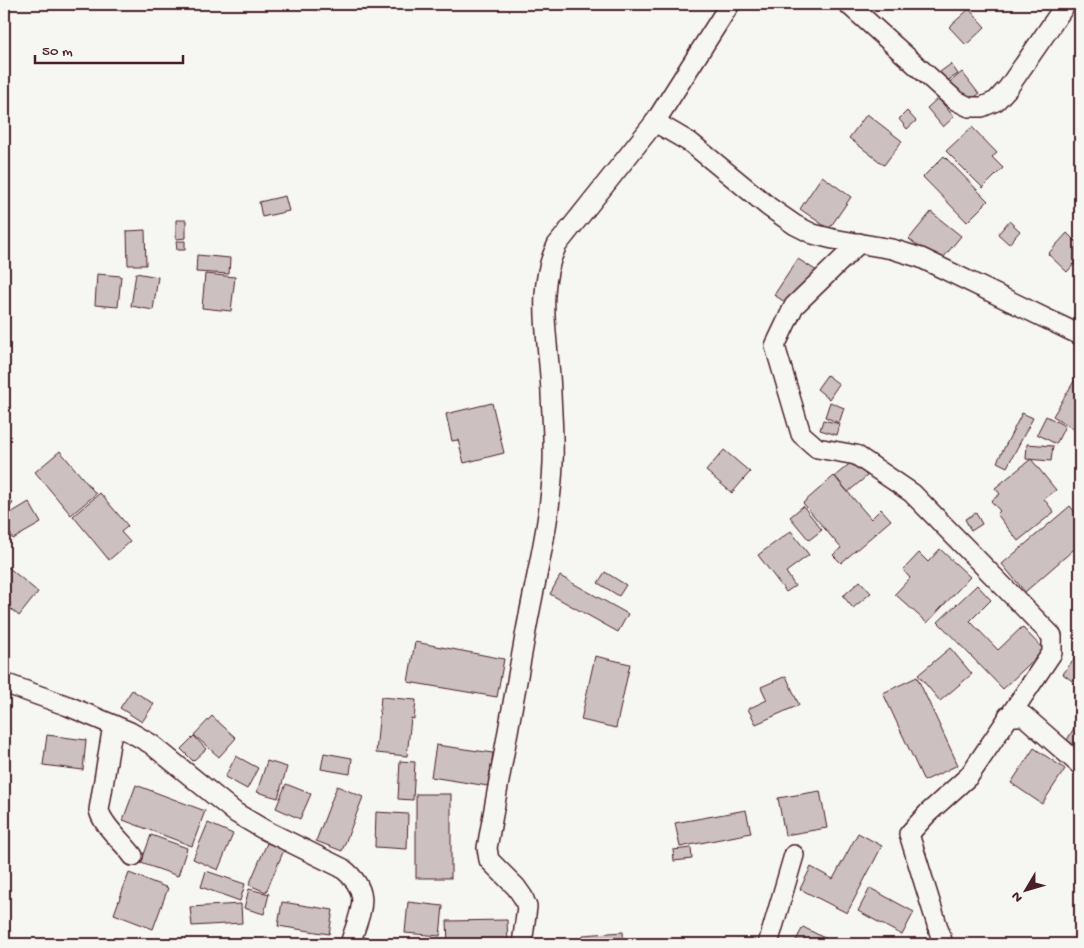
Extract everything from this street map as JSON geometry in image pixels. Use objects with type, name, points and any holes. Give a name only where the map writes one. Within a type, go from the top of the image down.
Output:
[{"type":"street","points":[[522,944],[528,907],[524,897],[516,887],[489,860],[487,848],[544,535],[553,463],[551,393],[546,328],[545,287],[547,270],[557,245],[655,122],[730,4]]},
{"type":"street","points":[[848,4],[955,100],[969,107],[982,107],[996,101],[1008,88],[1066,4]]},
{"type":"street","points":[[655,122],[692,143],[769,207],[795,225],[813,234],[892,249],[921,258],[1080,335]]},
{"type":"street","points":[[859,243],[794,306],[774,346],[801,434],[818,448],[856,454],[912,492],[1052,636],[1052,653],[969,776],[928,813],[909,834],[943,944]]},
{"type":"street","points":[[4,683],[68,706],[130,732],[150,744],[236,813],[263,829],[342,868],[352,876],[363,895],[363,903],[350,944]]},
{"type":"street","points":[[1008,716],[1024,716],[1080,765]]},
{"type":"street","points":[[113,725],[98,810],[104,823],[133,856]]},
{"type":"street","points":[[768,944],[794,855]]},
{"type":"building","points":[[969,9],[985,27],[966,45],[949,27]]},
{"type":"building","points":[[951,64],[958,74],[947,81],[940,72]]},
{"type":"building","points":[[962,72],[979,94],[966,103],[950,82]]},
{"type":"building","points":[[938,98],[954,117],[943,127],[927,108]]},
{"type":"building","points":[[907,111],[916,121],[907,129],[899,119]]},
{"type":"building","points":[[867,114],[902,141],[884,165],[849,138]]},
{"type":"building","points":[[972,127],[997,153],[992,157],[1003,168],[983,188],[946,151]]},
{"type":"building","points":[[944,156],[988,201],[967,222],[923,177]]},
{"type":"building","points":[[822,176],[851,197],[829,229],[800,209]]},
{"type":"building","points":[[285,196],[289,211],[262,217],[259,202]]},
{"type":"building","points":[[931,212],[961,236],[939,263],[909,239]]},
{"type":"building","points":[[176,220],[186,220],[186,238],[176,239]]},
{"type":"building","points":[[1009,221],[1020,231],[1009,244],[998,234]]},
{"type":"building","points":[[145,230],[146,265],[128,265],[127,231]]},
{"type":"building","points":[[1067,233],[1080,246],[1080,258],[1067,272],[1048,254]]},
{"type":"building","points":[[176,241],[185,241],[185,250],[177,250]]},
{"type":"building","points":[[197,255],[230,258],[229,274],[196,272]]},
{"type":"building","points":[[798,259],[817,271],[793,307],[774,295]]},
{"type":"building","points":[[136,273],[158,277],[153,310],[131,306]]},
{"type":"building","points":[[97,274],[121,276],[118,307],[95,305]]},
{"type":"building","points":[[205,274],[235,277],[231,311],[202,308]]},
{"type":"building","points":[[827,375],[839,384],[829,399],[817,389]]},
{"type":"building","points":[[1076,378],[1080,380],[1080,429],[1078,432],[1053,416]]},
{"type":"building","points":[[830,402],[844,408],[839,423],[825,417]]},
{"type":"building","points":[[492,403],[504,453],[464,463],[458,440],[452,441],[446,414]]},
{"type":"building","points":[[1022,413],[1033,418],[1007,467],[997,462]]},
{"type":"building","points":[[1046,416],[1065,426],[1056,444],[1037,434]]},
{"type":"building","points":[[823,420],[840,424],[837,435],[820,430]]},
{"type":"building","points":[[1027,444],[1053,446],[1051,461],[1026,459]]},
{"type":"building","points":[[724,450],[750,472],[732,493],[706,471]]},
{"type":"building","points":[[60,451],[96,494],[71,515],[35,472]]},
{"type":"building","points":[[1031,459],[1056,490],[1044,499],[1054,512],[1018,541],[997,514],[1000,511],[991,501],[1000,494],[995,488]]},
{"type":"building","points":[[854,460],[867,476],[848,492],[835,476]]},
{"type":"building","points":[[834,476],[871,519],[881,509],[891,520],[841,563],[833,555],[841,548],[803,503]]},
{"type":"building","points":[[100,493],[128,526],[121,532],[130,542],[109,560],[73,516]]},
{"type":"building","points":[[4,494],[13,503],[4,514]]},
{"type":"building","points":[[29,502],[41,523],[13,539],[4,522],[4,517]]},
{"type":"building","points":[[803,506],[822,530],[809,540],[790,517]]},
{"type":"building","points":[[1070,506],[1080,518],[1080,544],[1025,592],[1002,564]]},
{"type":"building","points":[[976,513],[982,524],[971,531],[965,519]]},
{"type":"building","points":[[791,531],[809,555],[786,572],[795,586],[786,592],[758,555]]},
{"type":"building","points":[[940,549],[970,577],[927,623],[895,594],[910,578],[903,570],[919,553],[928,562]]},
{"type":"building","points":[[8,567],[38,592],[19,616],[4,603],[4,573]]},
{"type":"building","points":[[605,572],[626,585],[619,596],[598,583]]},
{"type":"building","points":[[560,576],[628,614],[618,632],[550,594]]},
{"type":"building","points":[[860,581],[871,593],[853,608],[843,596]]},
{"type":"building","points":[[977,585],[991,600],[970,621],[998,650],[1022,627],[1044,650],[1003,689],[938,622]]},
{"type":"building","points":[[415,642],[504,659],[497,697],[408,682]]},
{"type":"building","points":[[950,648],[972,674],[940,701],[918,675]]},
{"type":"building","points":[[1080,653],[1080,687],[1063,674]]},
{"type":"building","points":[[595,656],[630,664],[616,728],[581,720]]},
{"type":"building","points":[[786,676],[799,705],[756,724],[748,709],[767,700],[761,687]]},
{"type":"building","points":[[917,677],[958,765],[924,781],[883,693]]},
{"type":"building","points":[[132,690],[154,704],[142,722],[120,708]]},
{"type":"building","points":[[381,697],[416,700],[414,719],[411,718],[407,756],[376,753]]},
{"type":"building","points":[[212,716],[236,738],[219,757],[194,735]]},
{"type":"building","points":[[1080,718],[1080,749],[1067,740]]},
{"type":"building","points":[[47,735],[86,740],[83,770],[43,765]]},
{"type":"building","points":[[194,736],[206,749],[193,761],[181,749]]},
{"type":"building","points":[[436,745],[493,753],[488,786],[431,777]]},
{"type":"building","points":[[1034,748],[1065,769],[1042,804],[1011,783]]},
{"type":"building","points":[[324,753],[352,758],[350,774],[321,769]]},
{"type":"building","points":[[236,756],[258,768],[247,789],[225,777]]},
{"type":"building","points":[[267,761],[287,767],[278,798],[257,792]]},
{"type":"building","points":[[400,761],[415,762],[413,800],[398,799]]},
{"type":"building","points":[[286,784],[311,794],[300,819],[276,808]]},
{"type":"building","points":[[136,785],[205,811],[192,846],[123,820]]},
{"type":"building","points":[[337,786],[363,797],[342,851],[316,841]]},
{"type":"building","points":[[820,791],[827,828],[785,835],[778,798]]},
{"type":"building","points":[[416,794],[451,794],[451,878],[416,878]]},
{"type":"building","points":[[746,810],[751,833],[680,847],[675,823]]},
{"type":"building","points":[[376,812],[408,814],[407,849],[375,847]]},
{"type":"building","points":[[208,823],[233,834],[218,870],[193,859]]},
{"type":"building","points":[[858,833],[882,846],[847,913],[800,889],[811,867],[833,879]]},
{"type":"building","points":[[151,835],[187,848],[178,876],[141,863]]},
{"type":"building","points":[[267,843],[284,850],[266,892],[249,885]]},
{"type":"building","points":[[691,848],[692,859],[674,861],[673,850]]},
{"type":"building","points":[[206,871],[245,884],[240,901],[201,887]]},
{"type":"building","points":[[129,873],[168,888],[153,929],[114,914]]},
{"type":"building","points":[[870,888],[914,912],[902,935],[858,911]]},
{"type":"building","points":[[249,889],[269,894],[264,914],[244,908]]},
{"type":"building","points":[[282,902],[333,910],[329,934],[278,926]]},
{"type":"building","points":[[408,902],[443,906],[440,936],[405,933]]},
{"type":"building","points":[[241,904],[242,923],[192,926],[190,907]]},
{"type":"building","points":[[507,920],[508,944],[448,944],[447,921]]},
{"type":"building","points":[[803,927],[836,944],[794,944]]},
{"type":"building","points":[[623,932],[624,944],[584,944],[583,935]]},
{"type":"building","points":[[360,936],[386,944],[357,944]]},
{"type":"building","points":[[254,939],[300,944],[254,944]]}]
